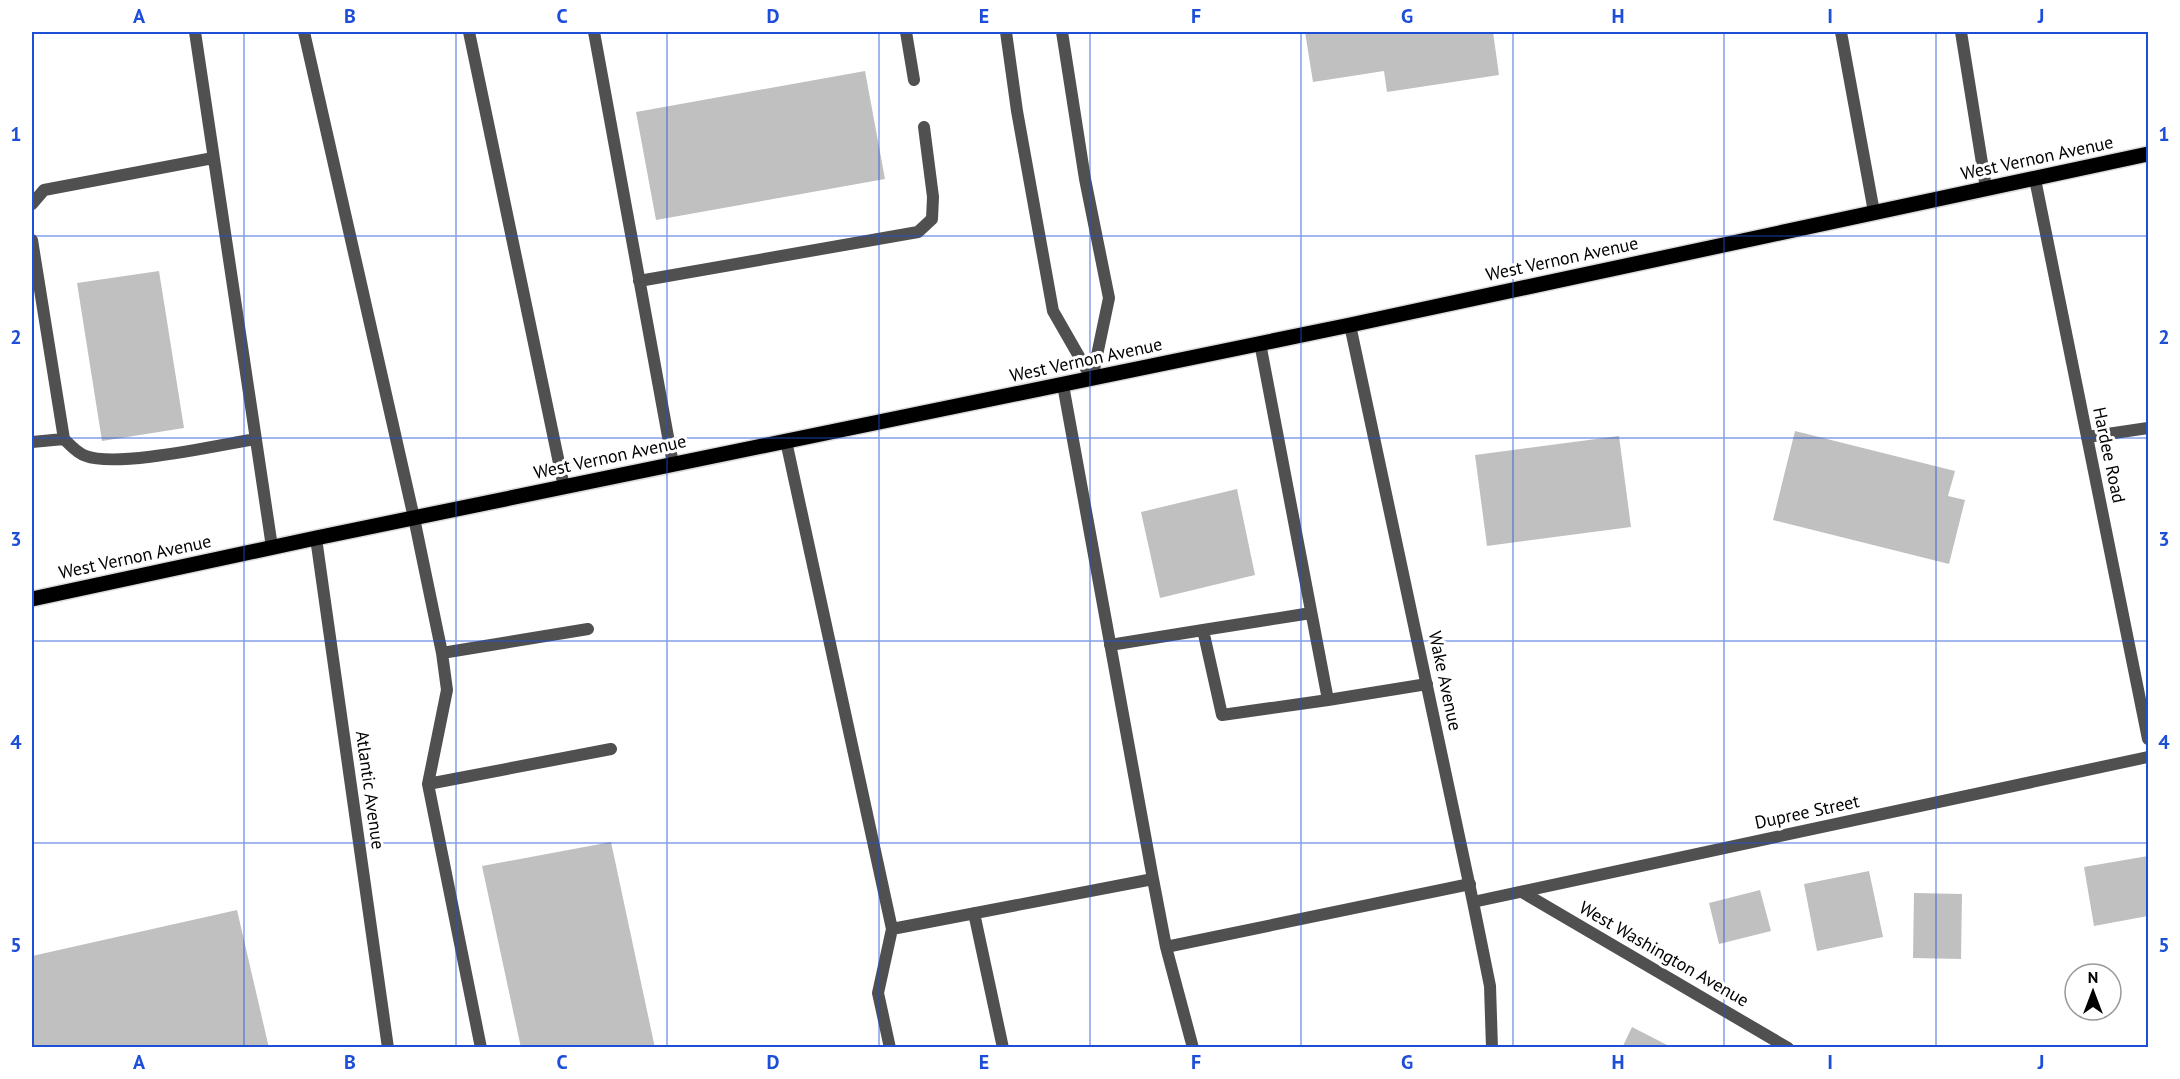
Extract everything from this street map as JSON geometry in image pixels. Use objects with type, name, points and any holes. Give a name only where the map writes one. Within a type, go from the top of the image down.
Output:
[{"type":"main road","name":"West Vernon Avenue","points":[[32,599],[272,547],[1260,344],[2148,154]]},
{"type":"street","points":[[195,32],[272,547]]},
{"type":"street","points":[[304,32],[414,518],[442,653],[447,690],[428,784],[482,1047]]},
{"type":"street","points":[[469,32],[564,487]]},
{"type":"street","points":[[594,32],[673,464]]},
{"type":"street","points":[[906,32],[914,80]]},
{"type":"street","points":[[1006,32],[1017,111],[1053,311],[1092,379]]},
{"type":"street","points":[[1062,32],[1085,179],[1109,298],[1092,379]]},
{"type":"street","points":[[1841,32],[1874,212]]},
{"type":"street","points":[[1961,32],[1986,188]]},
{"type":"street","points":[[639,281],[918,231],[932,219],[933,197],[924,127]]},
{"type":"street","points":[[32,204],[44,190],[213,158]]},
{"type":"street","name":"Hardee Road","points":[[2035,179],[2148,739]]},
{"type":"street","points":[[32,240],[64,439],[84,456],[102,460],[131,459],[256,439]]},
{"type":"street","name":"Wake Avenue","points":[[1350,325],[1490,986],[1492,1047]]},
{"type":"street","points":[[1260,344],[1328,700]]},
{"type":"street","points":[[1062,385],[1166,947],[1193,1047]]},
{"type":"street","points":[[2087,437],[2148,428]]},
{"type":"street","points":[[32,442],[64,439]]},
{"type":"street","points":[[786,441],[892,929],[878,993],[890,1047]]},
{"type":"street","name":"Atlantic Avenue","points":[[316,538],[388,1047]]},
{"type":"street","points":[[1110,645],[1311,613]]},
{"type":"street","points":[[442,653],[588,629]]},
{"type":"street","points":[[1203,630],[1222,715],[1427,684]]},
{"type":"street","points":[[428,784],[611,749]]},
{"type":"street","name":"Dupree Street","points":[[1473,902],[2148,757]]},
{"type":"street","points":[[892,929],[1153,879]]},
{"type":"street","points":[[1166,947],[1470,885]]},
{"type":"street","name":"West Washington Avenue","points":[[1522,892],[1788,1047]]},
{"type":"street","points":[[974,914],[1003,1047]]},
{"type":"building","points":[[1305,32],[1493,32],[1499,75],[1387,92],[1384,71],[1313,82]]},
{"type":"building","points":[[865,71],[885,179],[656,220],[636,112]]},
{"type":"building","points":[[159,271],[184,428],[102,441],[77,283]]},
{"type":"building","points":[[1795,431],[1955,471],[1948,496],[1965,500],[1949,564],[1773,520]]},
{"type":"building","points":[[1619,436],[1631,527],[1487,546],[1475,455]]},
{"type":"building","points":[[1237,489],[1255,575],[1160,598],[1141,512]]},
{"type":"building","points":[[611,842],[655,1048],[521,1048],[482,866]]},
{"type":"building","points":[[2148,856],[2148,916],[2094,926],[2084,867]]},
{"type":"building","points":[[1869,871],[1883,937],[1817,951],[1804,884]]},
{"type":"building","points":[[1760,890],[1771,931],[1719,944],[1709,903]]},
{"type":"building","points":[[1914,893],[1962,894],[1961,959],[1913,958]]},
{"type":"building","points":[[237,910],[269,1048],[32,1048],[32,956]]},
{"type":"building","points":[[1632,1027],[1673,1048],[1622,1048]]}]
